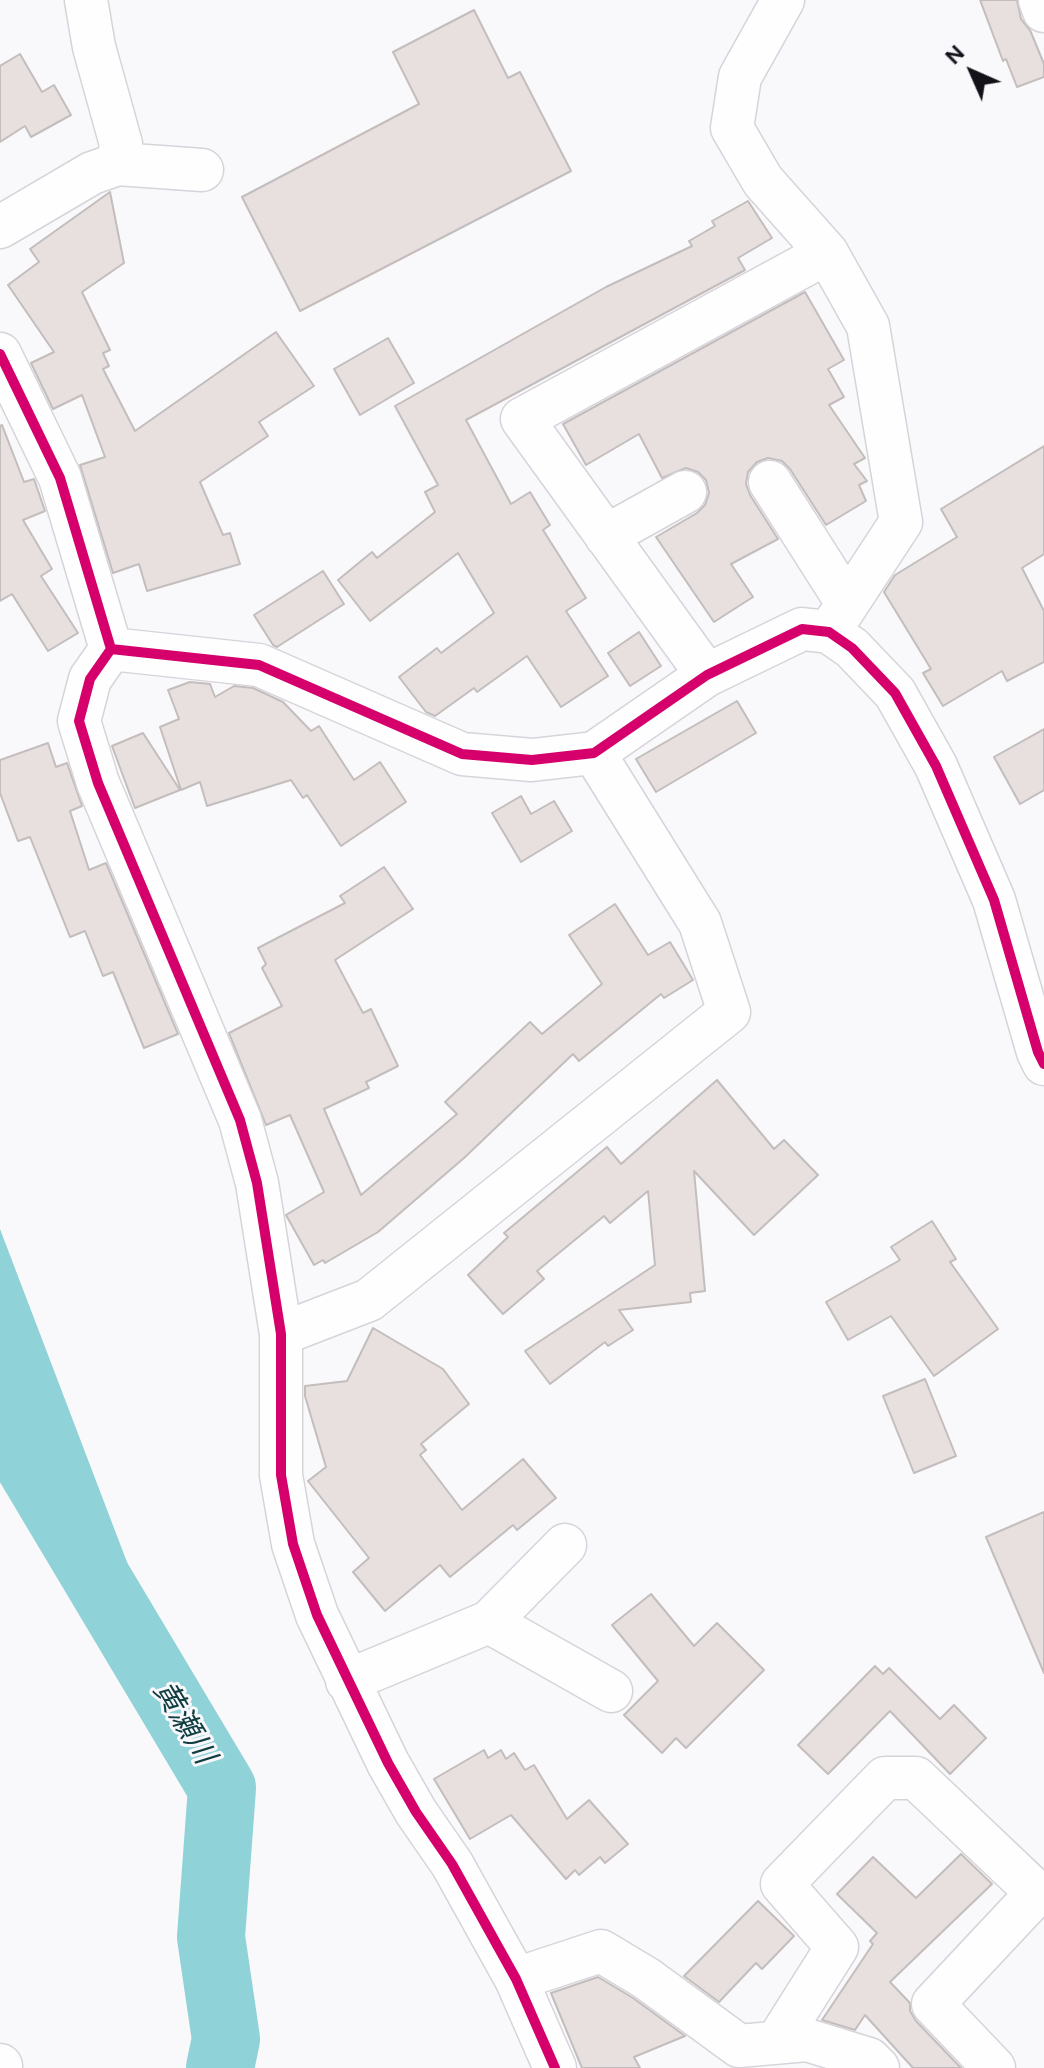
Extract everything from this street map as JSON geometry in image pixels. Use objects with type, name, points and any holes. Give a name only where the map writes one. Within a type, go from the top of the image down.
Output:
[{"type":"street","points":[[86,0],[94,47],[121,144],[118,164]]},
{"type":"street","points":[[111,649],[259,665],[462,754],[532,760],[594,753],[707,675],[802,629],[838,617],[901,522],[868,326],[827,253],[763,181],[732,128],[740,77],[783,0]]},
{"type":"street","points":[[1040,0],[1044,11]]},
{"type":"street","points":[[0,227],[92,173],[118,164],[202,170]]},
{"type":"street","points":[[707,675],[522,419],[827,253]]},
{"type":"street","points":[[0,354],[60,478],[111,649]]},
{"type":"street","points":[[770,482],[852,648],[895,693],[936,766],[994,900],[1044,1064]]},
{"type":"street","points":[[606,536],[685,492]]},
{"type":"street","points":[[111,649],[90,679],[79,721],[98,783],[240,1120],[257,1183],[281,1334],[281,1475],[293,1544],[317,1615],[347,1681],[402,1788],[452,1864],[516,1979],[555,2068]]},
{"type":"street","points":[[281,1334],[369,1300],[729,1012],[700,923],[594,753]]},
{"type":"street","points":[[347,1681],[489,1622],[565,1545]]},
{"type":"street","points":[[489,1622],[611,1691]]},
{"type":"street","points":[[777,2042],[837,1947],[782,1884],[885,1778],[916,1778],[1037,1893],[933,2004],[994,2068]]},
{"type":"street","points":[[516,1979],[601,1951],[646,1978],[739,2046],[807,2040],[869,2059],[878,2068]]},
{"type":"water","points":[[0,1229],[138,1591],[0,1470]]},
{"type":"building","points":[[980,0],[1017,0],[1021,19],[1030,30],[1044,64],[1044,77],[1017,87],[1006,59],[1003,61]]},
{"type":"building","points":[[474,10],[508,78],[520,72],[571,171],[300,311],[242,197],[419,104],[393,52]]},
{"type":"building","points":[[20,54],[42,92],[54,85],[71,115],[31,137],[25,126],[0,142],[0,66]]},
{"type":"building","points":[[110,192],[124,263],[82,292],[110,350],[103,353],[109,366],[103,369],[135,431],[276,332],[314,386],[259,422],[268,436],[200,482],[223,535],[230,533],[240,564],[147,591],[139,564],[113,573],[80,465],[105,457],[82,395],[53,409],[31,363],[54,352],[8,285],[39,262],[30,249]]},
{"type":"building","points":[[748,201],[772,238],[738,258],[745,270],[466,420],[511,504],[530,492],[550,525],[543,530],[586,598],[566,611],[608,676],[561,707],[527,656],[477,692],[474,688],[435,716],[426,712],[399,677],[437,648],[441,653],[494,613],[458,553],[370,621],[338,580],[372,552],[377,558],[435,512],[425,492],[438,485],[395,406],[606,287],[692,246],[689,241],[715,226],[712,221]]},
{"type":"building","points":[[805,292],[844,360],[828,369],[844,397],[829,405],[865,458],[854,464],[867,481],[859,485],[866,501],[826,525],[782,461],[768,458],[757,462],[748,472],[746,484],[778,539],[731,564],[753,597],[714,622],[656,537],[705,505],[709,493],[706,480],[698,472],[686,468],[662,478],[639,434],[586,465],[563,424]]},
{"type":"building","points":[[388,338],[414,383],[360,415],[334,369]]},
{"type":"building","points":[[2,425],[24,482],[34,479],[45,511],[23,520],[52,569],[41,576],[78,633],[48,651],[12,594],[0,601]]},
{"type":"building","points":[[1044,446],[1044,554],[1022,568],[1044,611],[1044,662],[1007,681],[1002,671],[943,706],[923,673],[931,669],[884,592],[895,575],[957,537],[941,509]]},
{"type":"building","points":[[323,571],[344,604],[277,647],[273,645],[254,615]]},
{"type":"building","points":[[639,632],[661,666],[630,686],[608,653]]},
{"type":"building","points":[[190,682],[210,684],[215,697],[234,686],[253,688],[283,702],[311,731],[319,726],[354,780],[380,762],[406,802],[341,846],[307,795],[303,798],[291,780],[207,806],[200,782],[181,790],[160,727],[179,719],[168,690]]},
{"type":"building","points":[[737,701],[756,733],[656,792],[636,759]]},
{"type":"building","points":[[1044,729],[1044,790],[1020,804],[994,757]]},
{"type":"building","points":[[143,733],[180,790],[135,808],[112,746]]},
{"type":"building","points":[[48,743],[56,767],[67,763],[82,806],[70,811],[89,870],[106,863],[178,1034],[144,1048],[113,972],[103,976],[85,931],[70,937],[30,837],[18,841],[0,793],[0,760]]},
{"type":"building","points":[[521,796],[531,814],[554,801],[572,831],[521,862],[492,813]]},
{"type":"building","points":[[384,867],[413,909],[335,960],[363,1013],[371,1009],[398,1066],[366,1082],[369,1088],[324,1109],[361,1195],[457,1114],[445,1102],[530,1022],[542,1034],[602,984],[569,935],[615,904],[648,955],[670,942],[693,980],[664,998],[661,994],[579,1061],[573,1054],[464,1158],[378,1232],[325,1263],[323,1260],[314,1265],[286,1215],[324,1192],[290,1115],[266,1125],[229,1033],[282,1006],[262,968],[266,964],[258,948],[345,903],[340,896]]},
{"type":"building","points":[[717,1080],[774,1149],[784,1140],[818,1175],[754,1235],[694,1171],[705,1291],[690,1293],[691,1302],[619,1310],[633,1330],[608,1346],[605,1342],[550,1384],[525,1351],[655,1265],[648,1191],[610,1223],[604,1216],[537,1271],[544,1279],[503,1314],[468,1275],[508,1237],[504,1233],[607,1147],[621,1164]]},
{"type":"building","points":[[932,1221],[956,1259],[950,1262],[998,1329],[934,1376],[891,1316],[848,1340],[826,1302],[900,1260],[891,1247]]},
{"type":"building","points":[[373,1328],[443,1369],[469,1404],[421,1444],[426,1450],[420,1455],[462,1510],[523,1459],[556,1498],[517,1530],[513,1525],[450,1577],[440,1565],[385,1611],[353,1572],[369,1558],[308,1481],[326,1467],[305,1396],[305,1386],[347,1381]]},
{"type":"building","points":[[925,1379],[956,1456],[914,1473],[883,1396]]},
{"type":"building","points":[[1044,1512],[1044,1673],[986,1537]]},
{"type":"building","points":[[651,1594],[694,1646],[717,1623],[764,1670],[686,1748],[676,1738],[662,1753],[624,1715],[658,1681],[612,1625]]},
{"type":"building","points":[[875,1666],[883,1674],[889,1668],[940,1719],[954,1705],[986,1738],[950,1774],[890,1711],[828,1774],[798,1745]]},
{"type":"building","points":[[484,1750],[488,1758],[501,1750],[506,1759],[514,1753],[525,1770],[534,1765],[567,1819],[589,1800],[628,1844],[605,1863],[600,1857],[579,1875],[575,1870],[566,1879],[511,1815],[470,1839],[434,1779]]},
{"type":"building","points":[[961,1854],[992,1884],[890,1982],[910,2003],[910,2011],[916,2021],[961,2068],[913,2068],[865,2015],[855,2030],[822,2020],[873,1944],[870,1941],[877,1933],[837,1894],[873,1857],[916,1898]]},
{"type":"building","points":[[758,1901],[794,1936],[762,1969],[756,1963],[719,2002],[684,1976]]},
{"type":"building","points":[[598,1977],[685,2036],[634,2057],[640,2068],[582,2068],[551,1993]]},
{"type":"waterway","name":"黄瀬川","points":[[0,1416],[222,1788],[211,1937],[226,2039],[220,2068]]},
{"type":"cycle path","points":[[0,354],[60,478],[111,649],[90,679],[79,721],[98,783],[240,1120],[257,1183],[281,1334],[281,1475],[293,1544],[317,1615],[388,1763],[416,1812],[452,1864],[516,1979],[555,2068]]},
{"type":"cycle path","points":[[111,649],[259,665],[462,754],[532,760],[594,753],[707,675],[802,629],[829,632],[852,648],[895,693],[936,766],[994,900],[1044,1064]]}]
